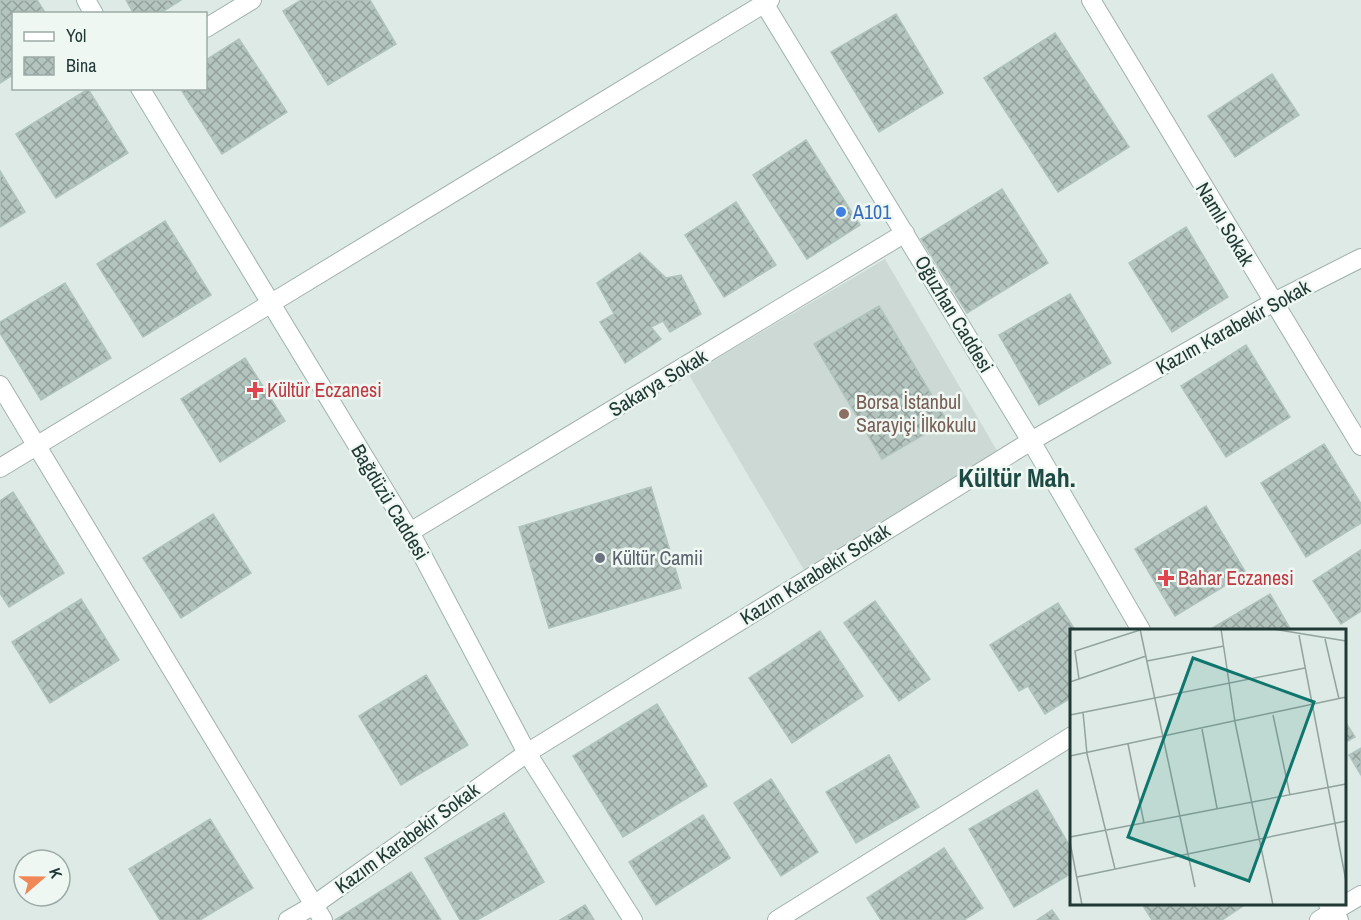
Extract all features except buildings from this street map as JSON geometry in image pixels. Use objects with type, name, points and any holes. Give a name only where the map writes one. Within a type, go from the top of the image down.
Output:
[{"type":"street","points":[[207,27],[252,0]]},
{"type":"street","name":"Namlı Sokak","points":[[1091,0],[1272,303],[1361,446]]},
{"type":"street","points":[[0,468],[765,1]]},
{"type":"street","name":"Oğuzhan Caddesi","points":[[765,1],[1031,441],[1140,629]]},
{"type":"street","name":"Bağdüzü Caddesi","points":[[141,90],[410,532],[527,753],[633,920]]},
{"type":"street","name":"Sakarya Sokak","points":[[410,532],[905,233]]},
{"type":"street","name":"Kazım Karabekir Sokak","points":[[288,920],[318,913],[527,753],[1031,441],[1272,303],[1361,258]]},
{"type":"street","points":[[0,385],[318,913]]},
{"type":"street","points":[[777,920],[1070,737]]},
{"type":"street","points":[[1346,904],[1361,895]]},
{"type":"street","points":[[1330,914],[1345,905]]},
{"type":"shaded area","name":"Borsa İstanbul Sarayiçi İlkokulu","points":[[885,259],[999,454],[804,570],[689,375]]},
{"type":"place","name":"A101","points":[[841,212]]},
{"type":"place","name":"Kültür Eczanesi","points":[[255,390]]},
{"type":"place","name":"Borsa İstanbul Sarayiçi İlkokulu","points":[[844,414]]},
{"type":"place","name":"Kültür Camii","points":[[600,558]]},
{"type":"place","name":"Bahar Eczanesi","points":[[1166,578]]},
{"type":"district","name":"Kültür Mah.","points":[[1017,478]]}]
